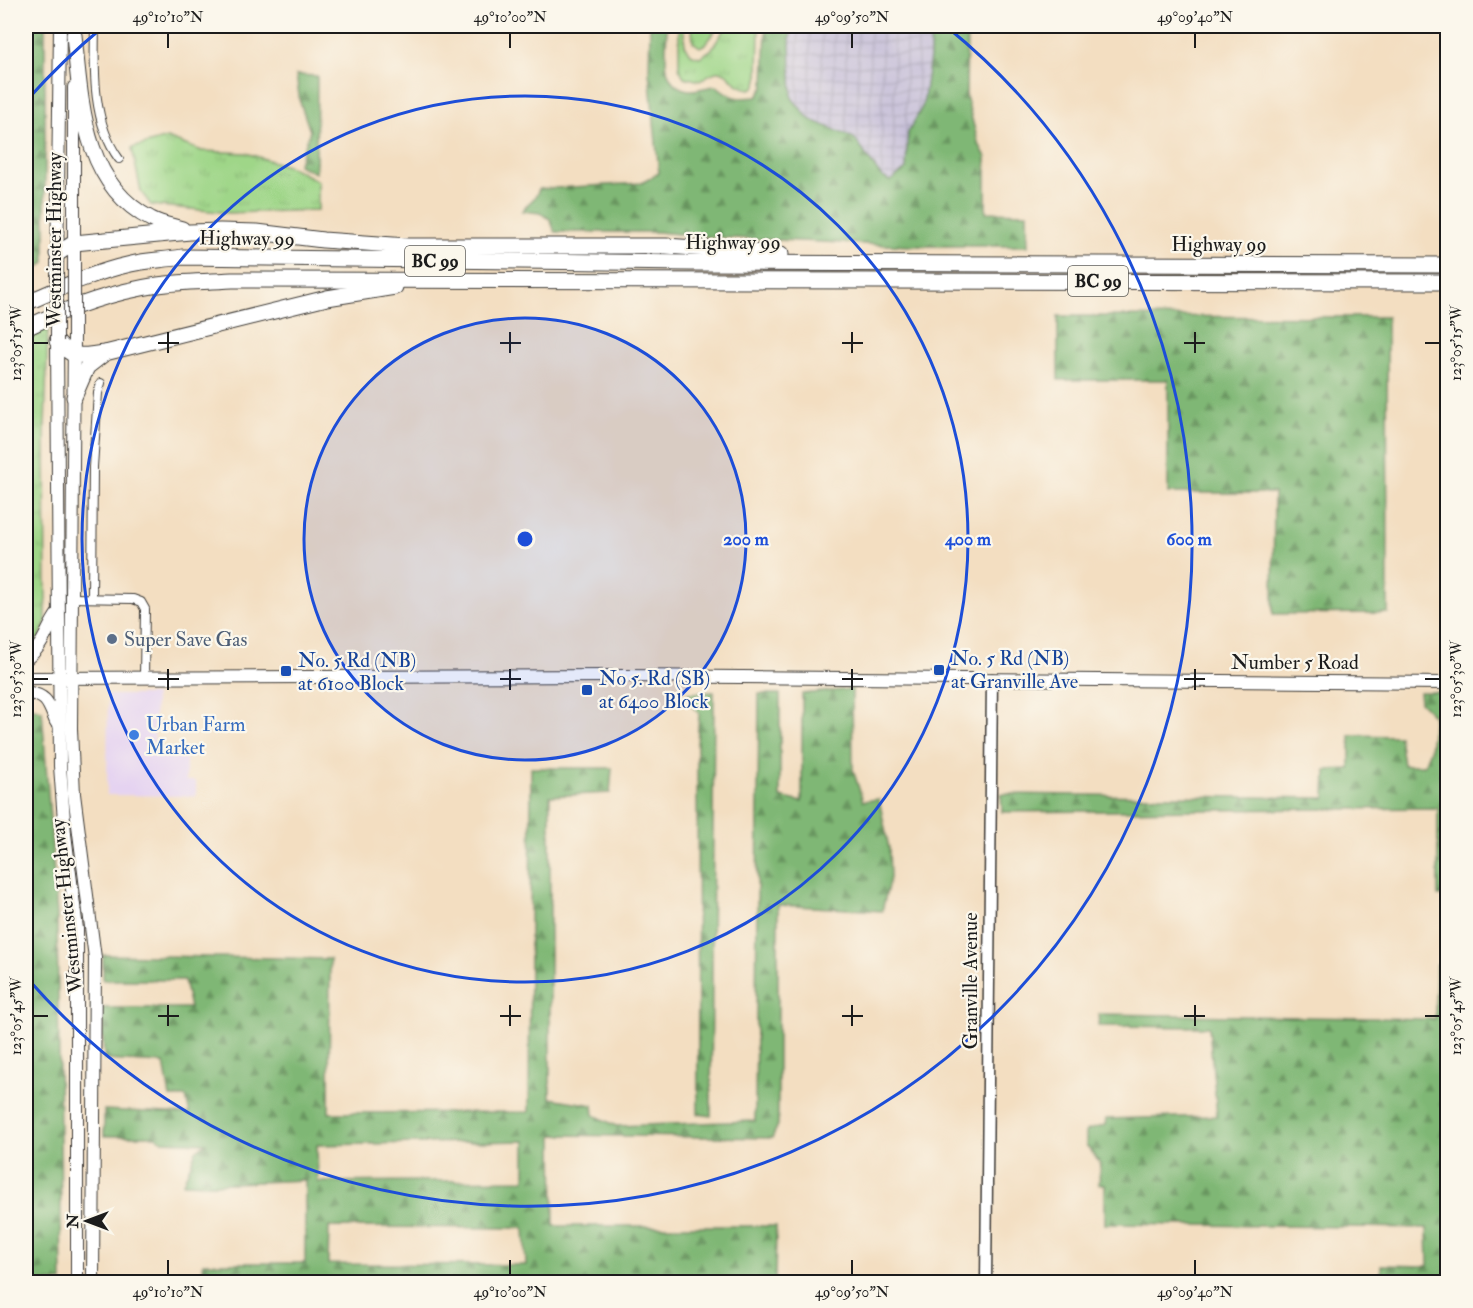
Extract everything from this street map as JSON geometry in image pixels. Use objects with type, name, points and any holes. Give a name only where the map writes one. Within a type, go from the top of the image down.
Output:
[{"type":"highway","points":[[74,30],[84,119],[95,156],[103,173],[129,205],[152,220],[190,232]]},
{"type":"highway","points":[[57,260],[74,243],[190,232],[257,232],[406,246],[666,246],[809,255],[852,262]]},
{"type":"highway","name":"Highway 99","points":[[26,303],[72,282],[101,272],[132,264],[182,257],[667,263],[1448,265]]},
{"type":"highway","name":"Highway 99","points":[[26,328],[79,305],[116,294],[159,285],[232,280],[1448,282]]},
{"type":"highway","points":[[57,341],[74,356],[105,353],[327,298],[427,280]]},
{"type":"highway","points":[[74,397],[87,367],[105,353]]},
{"type":"main road","name":"Westminster Highway","points":[[60,26],[57,260],[58,612],[71,729],[74,794],[94,958],[93,1282]]},
{"type":"main road","name":"Westminster Highway","points":[[74,30],[74,397],[71,598],[59,728],[62,806],[77,930],[77,1282]]},
{"type":"main road","points":[[26,659],[43,642],[58,612]]},
{"type":"main road","name":"Number 5 Road","points":[[26,678],[631,676],[1448,683]]},
{"type":"main road","points":[[26,692],[44,699],[52,709],[59,728]]},
{"type":"street","points":[[95,26],[94,70],[97,100],[108,145],[118,159]]},
{"type":"street","points":[[92,598],[93,467],[98,393],[101,383]]},
{"type":"street","points":[[71,598],[133,599],[141,602],[144,606],[144,677]]},
{"type":"street","name":"Granville Avenue","points":[[986,1282],[992,679]]},
{"type":"shaded area","points":[[778,26],[965,26],[962,199],[776,196]]},
{"type":"shaded area","points":[[108,695],[155,695],[154,756],[186,756],[186,781],[196,781],[196,796],[107,795]]},
{"type":"green space","points":[[26,26],[45,26],[45,263],[26,275]]},
{"type":"green space","points":[[650,26],[667,26],[666,65],[672,82],[689,90],[717,86],[732,96],[745,98],[757,97],[764,87],[766,26],[791,26],[792,98],[809,119],[854,138],[881,176],[890,181],[906,169],[908,133],[923,105],[930,57],[931,26],[967,26],[966,96],[978,142],[986,157],[986,212],[1027,213],[1028,246],[910,246],[711,237],[657,232],[555,232],[550,219],[540,213],[522,211],[536,196],[539,189],[642,183],[659,173],[649,72]]},
{"type":"green space","points":[[679,26],[684,26],[684,41],[687,50],[694,56],[700,57],[711,50],[727,26],[759,26],[758,80],[755,87],[750,89],[742,87],[723,72],[710,74],[700,81],[684,77],[679,68]]},
{"type":"green space","points":[[692,26],[718,26],[706,44],[700,47],[693,42]]},
{"type":"green space","points":[[296,75],[317,76],[316,173],[298,165],[310,131],[300,102]]},
{"type":"green space","points":[[167,138],[202,151],[246,153],[293,168],[318,181],[318,210],[230,213],[151,205],[141,192],[132,148]]},
{"type":"green space","points":[[1058,316],[1387,317],[1388,613],[1273,614],[1274,493],[1168,493],[1168,380],[1058,380]]},
{"type":"green space","points":[[48,327],[45,426],[46,621],[40,637],[26,649],[26,339]]},
{"type":"green space","points":[[852,689],[853,770],[863,801],[879,799],[889,848],[890,878],[882,911],[778,905],[778,1125],[772,1138],[553,1135],[554,1226],[776,1226],[775,1282],[203,1282],[203,1263],[305,1263],[305,1180],[183,1183],[196,1151],[206,1143],[162,1141],[156,1136],[104,1136],[104,1110],[190,1114],[186,1097],[170,1097],[164,1063],[104,1060],[102,1008],[190,1008],[184,980],[103,980],[103,955],[330,959],[329,1113],[529,1112],[531,768],[612,768],[610,793],[550,796],[550,1098],[593,1105],[594,1115],[616,1126],[755,1121],[759,694],[780,694],[780,797],[802,802],[802,694]],"holes":[[[525,1141],[525,1180],[318,1182],[317,1145]],[[329,1227],[524,1228],[526,1265],[328,1264]]]},
{"type":"green space","points":[[714,692],[711,1116],[698,1114],[697,745],[699,713],[689,702],[688,693]]},
{"type":"green space","points":[[1419,692],[1447,692],[1447,896],[1438,896],[1438,808],[1002,812],[1001,794],[1325,798],[1326,770],[1350,769],[1350,735],[1399,736],[1403,765],[1424,765],[1430,750],[1434,716],[1420,702]]},
{"type":"green space","points":[[26,706],[42,710],[57,915],[62,1282],[26,1282]]},
{"type":"green space","points":[[1436,964],[1448,964],[1447,1282],[1381,1282],[1381,1265],[1428,1266],[1427,1228],[1105,1224],[1105,1184],[1099,1184],[1100,1163],[1086,1145],[1086,1131],[1105,1125],[1106,1119],[1217,1116],[1209,1027],[1098,1026],[1099,1014],[1435,1019]]},
{"type":"place","name":"Super Save Gas","points":[[112,639]]},
{"type":"place","name":"No. 5 Rd (NB) at Granville Ave","points":[[939,670]]},
{"type":"place","name":"No. 5 Rd (NB) at 6100 Block","points":[[286,671]]},
{"type":"place","name":"No 5. Rd (SB) at 6400 Block","points":[[587,690]]},
{"type":"place","name":"Urban Farm Market","points":[[134,735]]}]
